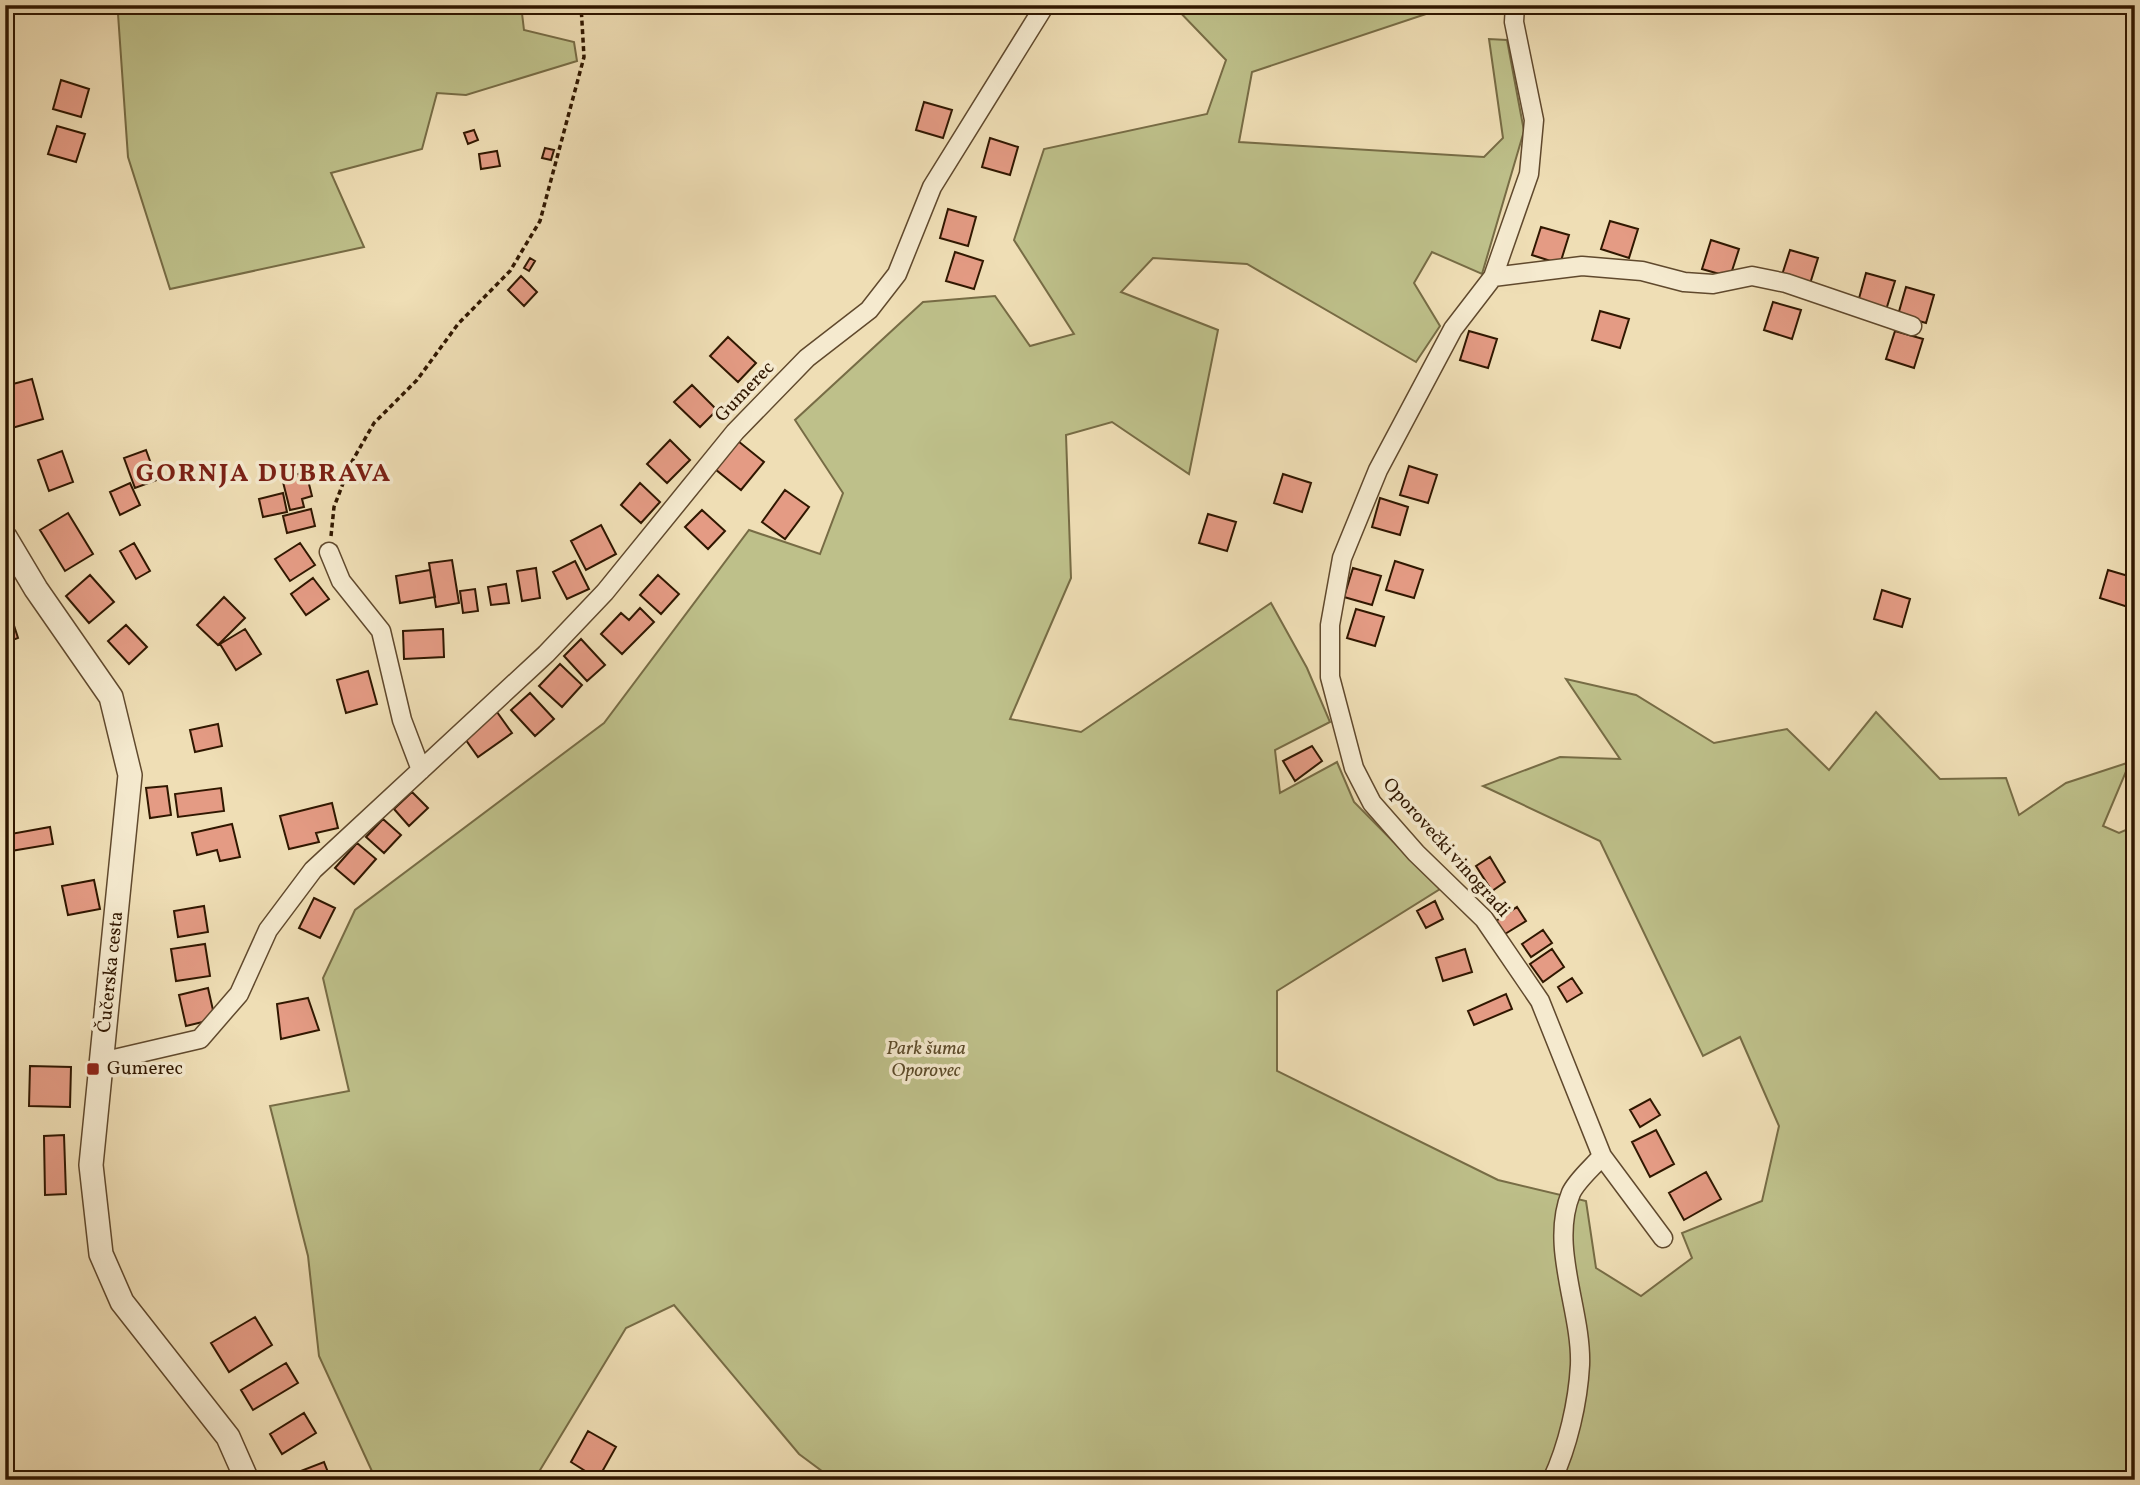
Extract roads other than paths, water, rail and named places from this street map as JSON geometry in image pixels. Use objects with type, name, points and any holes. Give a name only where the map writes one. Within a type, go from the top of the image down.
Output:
[{"type":"street","name":"Gumerec","points":[[101,1062],[200,1039],[239,994],[268,930],[313,870],[546,654],[606,592],[753,413],[807,358],[869,310],[897,274],[932,187],[1045,5]]},
{"type":"street","name":"Oporovečki vinogradi","points":[[1515,5],[1514,22],[1534,120],[1529,173],[1493,277],[1453,329],[1378,470],[1342,558],[1330,625],[1330,677],[1354,768],[1372,803],[1416,853],[1484,919],[1540,1001],[1602,1156],[1663,1238]]},
{"type":"street","points":[[1493,277],[1582,266],[1643,271],[1684,282],[1713,284],[1752,276],[1786,283],[1912,326]]},
{"type":"street","name":"Čučerska cesta","points":[[5,537],[36,589],[111,697],[130,775],[92,1165],[101,1254],[122,1302],[228,1437],[247,1480]]},
{"type":"street","points":[[330,552],[341,581],[381,631],[402,720],[421,770]]},
{"type":"street","points":[[1552,1480],[1571,1418],[1580,1364],[1565,1250],[1566,1219],[1572,1192],[1602,1156]]},
{"type":"place","name":"Gumerec","points":[[93,1069]]},
{"type":"district","name":"GORNJA DUBRAVA","points":[[264,474]]},
{"type":"park label","name":"Park šuma Oporovec","points":[[926,1060]]}]
